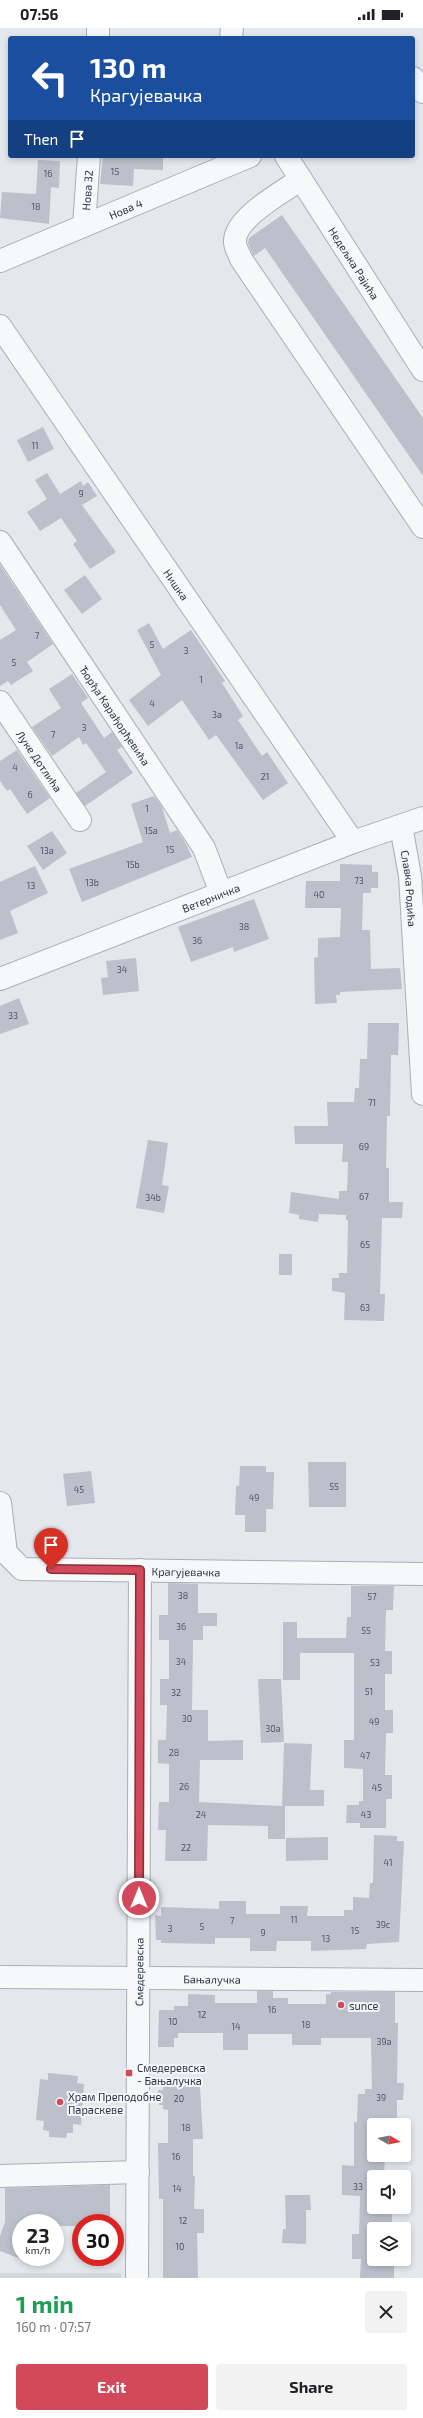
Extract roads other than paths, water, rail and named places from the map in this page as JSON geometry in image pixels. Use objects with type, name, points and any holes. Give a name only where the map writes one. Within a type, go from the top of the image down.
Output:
[{"type":"street","points":[[415,81],[423,92]]},
{"type":"street","name":"Нова 32","points":[[84,225],[89,158]]},
{"type":"street","name":"Нова 4","points":[[0,261],[84,225],[222,162],[241,158]]},
{"type":"street","name":"Недељка Рајића","points":[[287,158],[423,370]]},
{"type":"street","points":[[301,179],[244,220],[237,230],[234,243],[241,260],[423,527]]},
{"type":"street","name":"Нишка","points":[[0,326],[353,842]]},
{"type":"street","name":"Ђорђа Карађорђевића","points":[[0,542],[204,848],[221,893]]},
{"type":"street","name":"Луке Дотлића","points":[[0,702],[80,820]]},
{"type":"street","name":"Ветерничка","points":[[0,978],[353,842],[423,818]]},
{"type":"street","name":"Славка Родића","points":[[401,826],[410,876],[423,1094]]},
{"type":"street","name":"Крагујевачка","points":[[0,1503],[6,1553],[22,1569],[423,1574]]},
{"type":"street","name":"Смедеревска","points":[[137,2278],[140,1570]]},
{"type":"street","name":"Бањалучка","points":[[0,1977],[423,1980]]},
{"type":"street","points":[[0,2176],[138,2172]]},
{"type":"place","name":"sunce","points":[[341,2005]]},
{"type":"place","name":"Смедеревска - Бањалучка","points":[[129,2073]]},
{"type":"place","name":"Храм Преподобне Параскеве","points":[[60,2102]]}]
